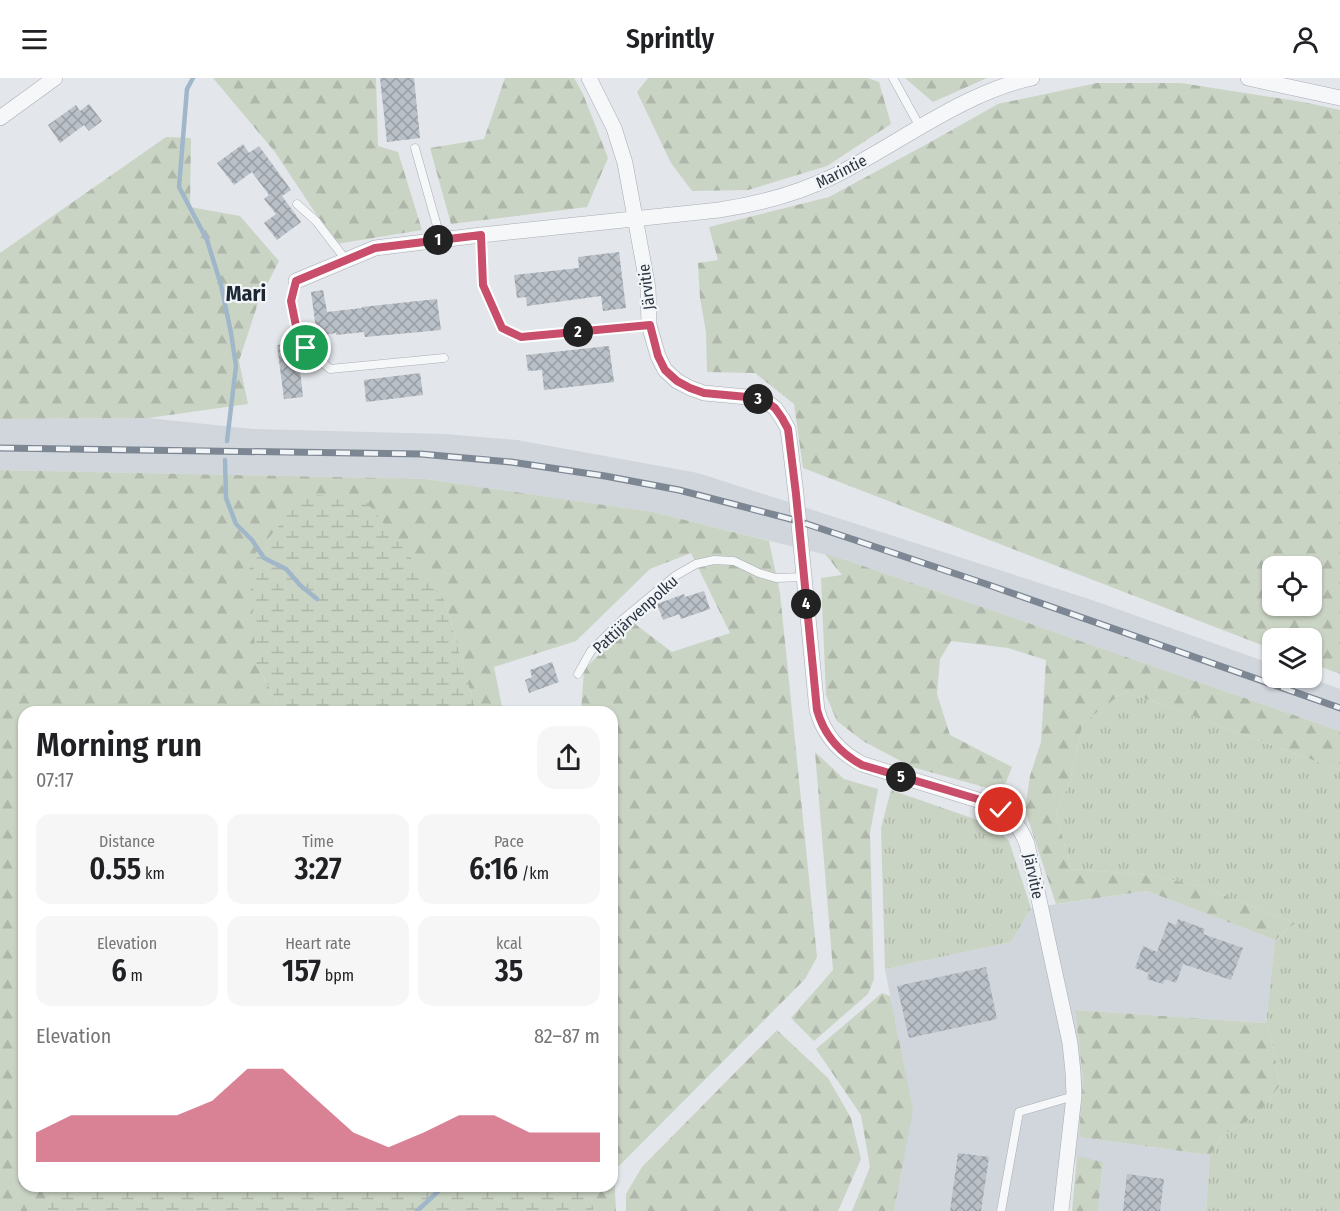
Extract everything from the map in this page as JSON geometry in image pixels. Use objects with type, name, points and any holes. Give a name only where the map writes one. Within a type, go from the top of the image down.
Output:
[{"type":"street","points":[[0,118],[55,78]]},
{"type":"street","name":"Järvitie","points":[[589,78],[614,128],[625,163],[648,288],[650,325],[658,356],[665,370],[677,381],[704,393],[758,399],[775,408],[788,429],[817,710],[830,738],[850,758],[862,765],[984,801],[1001,810],[1021,830],[1027,844],[1070,1043],[1074,1096],[1061,1211]]},
{"type":"street","name":"Marintie","points":[[296,281],[375,248],[719,210],[782,197],[832,177],[971,100],[1032,78]]},
{"type":"street","points":[[1248,78],[1340,98]]},
{"type":"lane","points":[[893,78],[920,127]]},
{"type":"lane","points":[[415,148],[441,240]]},
{"type":"lane","points":[[297,204],[316,221],[346,260]]},
{"type":"lane","points":[[481,235],[483,285],[502,328],[521,337],[650,325]]},
{"type":"lane","points":[[296,281],[291,301],[296,326],[306,348],[330,369],[444,357]]},
{"type":"lane","name":"Pattijärvenpolku","points":[[579,674],[591,651],[622,620],[675,576],[696,564],[714,560],[734,561],[776,578],[804,577]]},
{"type":"lane","points":[[1001,1211],[1019,1112],[1074,1096]]},
{"type":"shaded area","points":[[148,418],[253,429],[446,434],[517,440],[698,473],[1089,599],[1262,660],[1262,688],[1322,688],[1322,682],[1340,689],[1340,731],[843,559],[653,512],[426,479],[0,470],[0,419]]},
{"type":"shaded area","points":[[1147,891],[1275,940],[1266,1023],[1075,1010],[1083,1079],[1079,1137],[1210,1155],[1206,1211],[1098,1211],[1103,1163],[1077,1156],[1061,1211],[894,1211],[912,1110],[885,969],[1011,942],[1031,908]]},
{"type":"green space","points":[[213,78],[376,78],[378,146],[398,152],[422,230],[336,244],[275,152]]},
{"type":"green space","points":[[505,78],[574,78],[583,94],[608,158],[587,207],[451,224],[430,148],[484,139]]},
{"type":"green space","points":[[648,78],[868,78],[879,82],[891,124],[827,166],[748,190],[692,191],[671,163],[637,92]]},
{"type":"green space","points":[[905,78],[987,78],[933,102]]},
{"type":"green space","points":[[1097,83],[1181,83],[1340,110],[1340,674],[1322,667],[1322,628],[1262,628],[1262,645],[803,468],[794,404],[755,373],[707,372],[706,332],[700,298],[698,263],[718,260],[709,227],[829,197],[998,104]]},
{"type":"green space","points":[[166,137],[191,138],[190,207],[240,216],[279,261],[259,300],[239,361],[248,404],[148,418],[0,419],[0,253]]},
{"type":"green space","points":[[0,470],[426,479],[653,512],[769,541],[780,593],[817,957],[805,979],[618,1167],[618,706],[581,706],[584,670],[631,621],[672,652],[730,633],[691,553],[650,569],[576,641],[494,667],[502,706],[474,706],[445,601],[256,664],[280,706],[18,706],[18,1192],[54,1192],[47,1211],[0,1211]]},
{"type":"green space","points":[[306,494],[365,500],[445,601],[474,706],[280,706],[256,664],[249,561]]},
{"type":"green space","points":[[825,554],[1340,731],[1340,770],[1125,691],[1083,723],[1070,782],[1056,813],[1071,869],[1149,875],[1200,886],[1295,923],[1275,940],[1147,891],[1056,904],[1025,810],[1030,776],[1041,742],[1046,660],[1008,648],[951,641],[940,659],[937,694],[950,735],[1012,767],[1002,792],[912,767],[863,741],[837,721],[826,695],[821,578],[842,575]]},
{"type":"green space","points":[[1125,691],[1340,770],[1340,1211],[1206,1211],[1210,1155],[1224,1134],[1258,1115],[1279,1086],[1275,1057],[1266,1023],[1275,940],[1295,923],[1200,886],[1149,875],[1071,869],[1056,813],[1070,782],[1083,723]]},
{"type":"green space","points":[[815,752],[844,779],[878,789],[870,833],[874,979],[868,994],[814,1041],[791,1018],[833,970]]},
{"type":"green space","points":[[891,790],[992,825],[1009,841],[1031,908],[1011,942],[885,969],[881,828]]},
{"type":"green space","points":[[882,993],[890,996],[913,1110],[894,1211],[852,1211],[870,1167],[861,1115],[816,1049]]},
{"type":"green space","points":[[1075,1010],[1266,1023],[1275,1057],[1279,1086],[1258,1115],[1224,1134],[1210,1155],[1079,1137],[1083,1079]]},
{"type":"green space","points":[[777,1030],[828,1078],[851,1118],[861,1159],[838,1211],[626,1211],[626,1194],[642,1167]]},
{"type":"green space","points":[[1077,1156],[1103,1162],[1098,1211],[1072,1211]]},
{"type":"green space","points":[[54,1192],[589,1192],[594,1211],[47,1211]]},
{"type":"green space","points":[[588,1192],[615,1192],[616,1211],[594,1211]]},
{"type":"building","points":[[380,78],[414,78],[420,138],[387,142]]},
{"type":"building","points":[[89,104],[102,121],[89,131],[84,125],[60,143],[48,125],[76,105],[80,111]]},
{"type":"building","points":[[243,144],[249,153],[259,146],[291,190],[282,196],[301,222],[277,240],[264,223],[276,214],[264,199],[269,195],[252,172],[234,185],[217,163]]},
{"type":"building","points":[[619,252],[626,308],[603,311],[601,296],[527,306],[526,297],[517,298],[514,275],[579,268],[578,257]]},
{"type":"building","points":[[323,290],[327,312],[437,299],[441,330],[365,337],[364,332],[317,336],[311,292]]},
{"type":"building","points":[[297,343],[303,397],[284,399],[277,345]]},
{"type":"building","points":[[609,346],[614,382],[544,390],[542,370],[528,371],[526,355]]},
{"type":"building","points":[[420,373],[423,395],[366,402],[364,380]]},
{"type":"building","points":[[704,591],[710,609],[681,619],[679,614],[663,620],[657,604],[684,594],[685,597]]},
{"type":"building","points":[[552,662],[559,682],[529,693],[525,680],[532,677],[530,670]]},
{"type":"building","points":[[1178,919],[1205,929],[1203,934],[1243,948],[1231,980],[1183,964],[1176,983],[1165,979],[1163,984],[1147,979],[1149,973],[1135,968],[1143,946],[1157,952],[1168,922],[1176,925]]},
{"type":"building","points":[[986,967],[997,1019],[909,1038],[897,986]]},
{"type":"building","points":[[958,1153],[989,1157],[981,1211],[950,1211]]},
{"type":"building","points":[[1127,1174],[1164,1179],[1160,1211],[1123,1211]]},
{"type":"waterway","points":[[193,78],[187,89],[179,187],[207,240],[221,285],[231,333],[236,366],[227,441]]},
{"type":"waterway","points":[[225,460],[226,498],[236,524],[252,540],[264,558],[286,569],[317,599]]},
{"type":"waterway","points":[[417,1211],[438,1192]]},
{"type":"railway","points":[[0,448],[421,454],[511,462],[679,490],[798,521],[1340,708]]},
{"type":"district","name":"Mari","points":[[246,293]]},
{"type":"route","points":[[306,348],[296,326],[291,301],[296,281],[375,248],[481,235],[483,285],[502,328],[521,337],[650,325],[658,356],[665,370],[677,381],[704,393],[747,397],[768,403],[775,408],[788,429],[817,710],[830,738],[850,758],[862,765],[984,801],[1001,810]]}]
